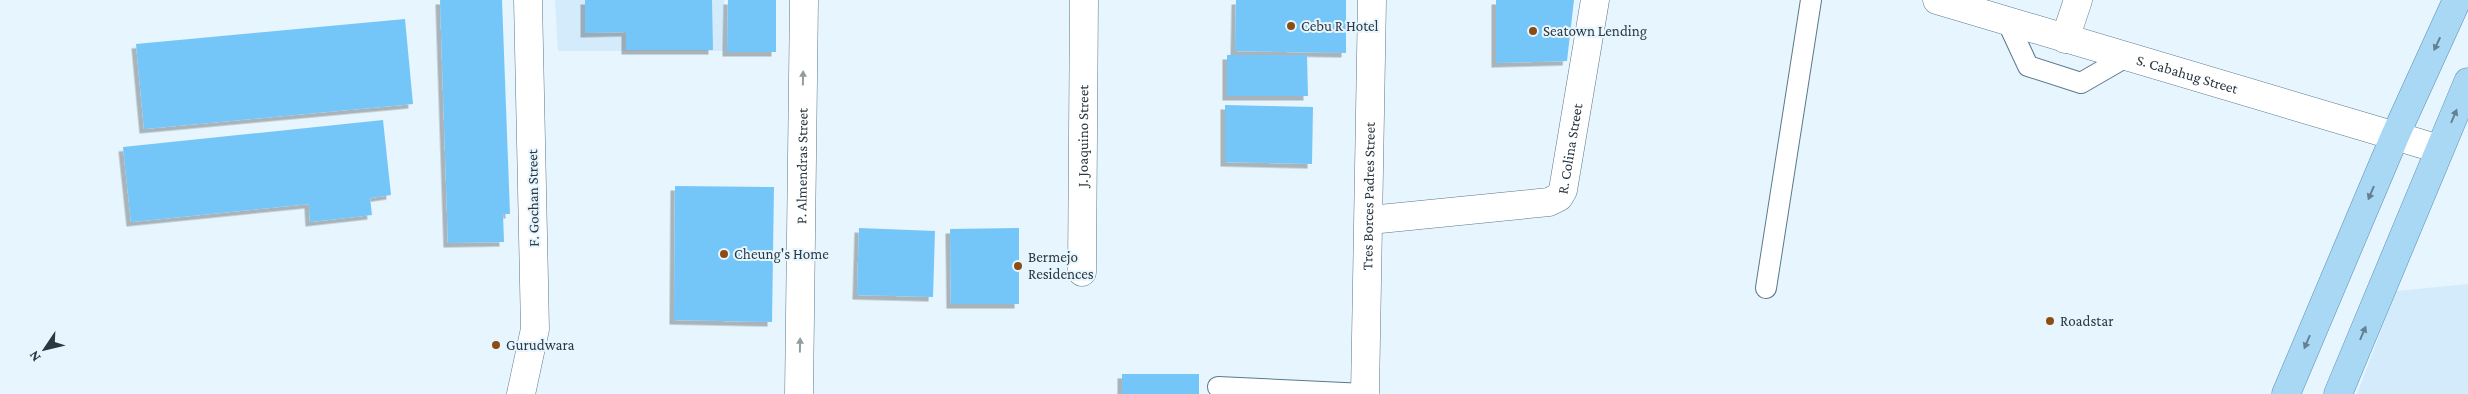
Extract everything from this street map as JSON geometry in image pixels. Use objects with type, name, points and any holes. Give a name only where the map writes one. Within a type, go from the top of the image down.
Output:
[{"type":"main road","points":[[2286,394],[2395,136],[2457,0]]},
{"type":"main road","points":[[2338,394],[2468,82]]},
{"type":"street","name":"F. Gochan Street","points":[[521,394],[535,329],[528,0]]},
{"type":"street","name":"P. Almendras Street","points":[[799,394],[804,0]]},
{"type":"street","name":"J. Joaquino Street","points":[[1082,272],[1084,0]]},
{"type":"street","name":"Tres Borces Padres Street","points":[[1365,394],[1370,220],[1372,0]]},
{"type":"street","name":"R. Colina Street","points":[[1370,220],[1549,202],[1559,197],[1563,190],[1595,0]]},
{"type":"street","name":"S. Cabahug Street","points":[[1937,0],[2439,149]]},
{"type":"street","points":[[2065,39],[2078,0]]},
{"type":"lane","points":[[1766,288],[1811,0]]},
{"type":"lane","points":[[2007,21],[2028,66],[2082,83],[2126,57]]},
{"type":"lane","points":[[1218,387],[1365,394]]},
{"type":"shaded area","points":[[555,0],[724,0],[724,51],[558,51]]},
{"type":"shaded area","points":[[2468,284],[2468,394],[2357,394],[2396,291]]},
{"type":"building","points":[[440,0],[502,0],[510,214],[503,214],[504,242],[448,243]]},
{"type":"building","points":[[585,0],[712,0],[713,50],[626,50],[626,32],[585,33]]},
{"type":"building","points":[[728,0],[776,0],[776,52],[727,52]]},
{"type":"building","name":"Cebu R Hotel","points":[[1236,0],[1346,0],[1346,53],[1235,51]]},
{"type":"building","name":"Seatown Lending","points":[[1496,0],[1574,0],[1567,61],[1496,63]]},
{"type":"building","points":[[405,19],[413,104],[144,129],[136,44]]},
{"type":"building","points":[[1227,55],[1307,55],[1308,96],[1227,96]]},
{"type":"building","points":[[1225,105],[1313,107],[1312,164],[1225,162]]},
{"type":"building","points":[[383,120],[391,195],[370,198],[372,215],[310,222],[309,204],[131,222],[123,147]]},
{"type":"building","name":"Cheung's Home","points":[[675,186],[774,187],[772,322],[674,320]]},
{"type":"building","points":[[859,228],[935,231],[933,297],[857,295]]},
{"type":"building","points":[[1019,228],[1019,304],[951,304],[950,229]]},
{"type":"building","points":[[1122,374],[1199,374],[1199,394],[1122,394]]},
{"type":"place","name":"Cebu R Hotel","points":[[1291,26]]},
{"type":"place","name":"Seatown Lending","points":[[1533,31]]},
{"type":"place","name":"Cheung's Home","points":[[724,254]]},
{"type":"place","name":"Bermejo Residences","points":[[1018,266]]},
{"type":"place","name":"Roadstar","points":[[2050,321]]},
{"type":"place","name":"Gurudwara","points":[[496,345]]}]
